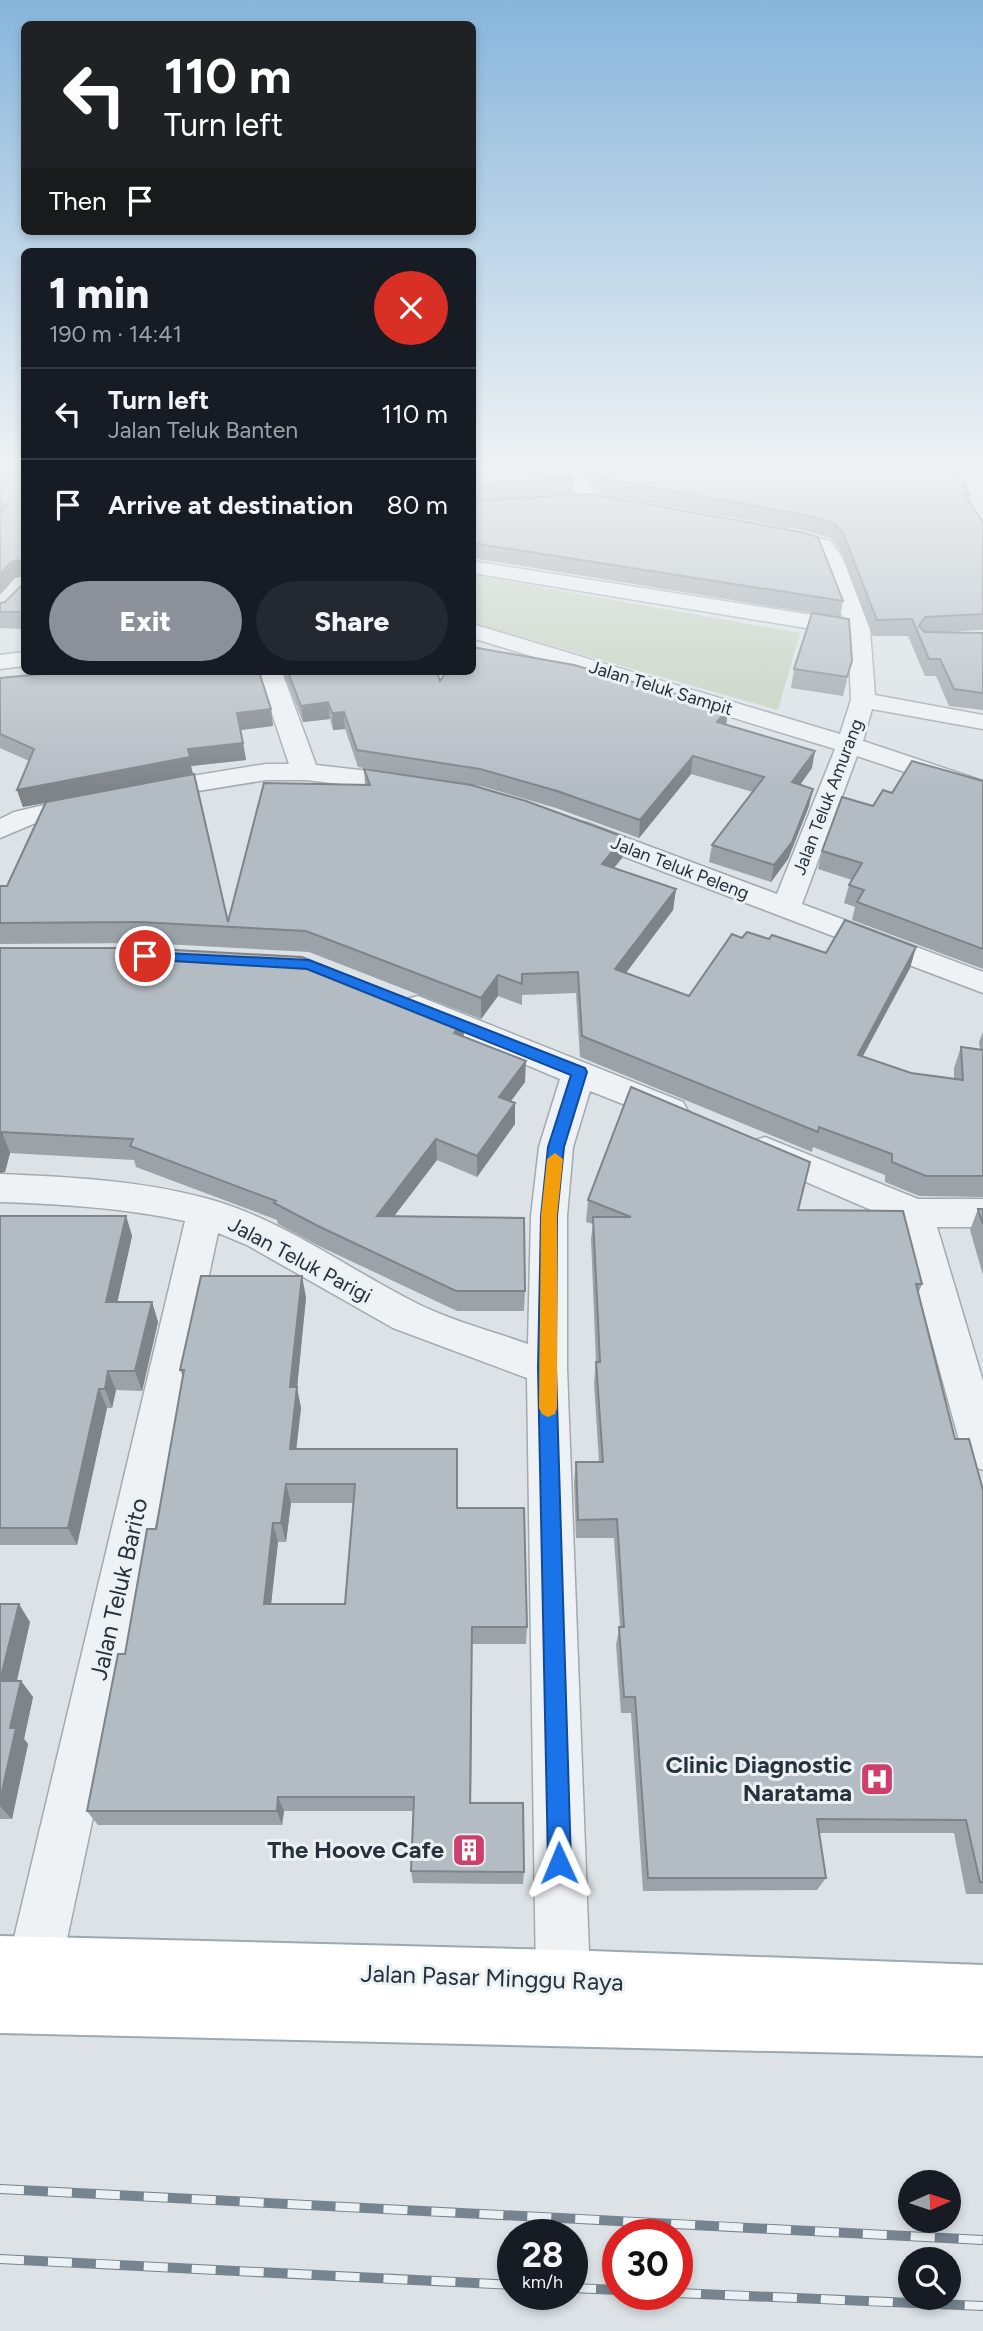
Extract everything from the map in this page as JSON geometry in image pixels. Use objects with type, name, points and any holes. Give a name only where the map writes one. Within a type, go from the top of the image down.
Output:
[{"type":"main road","name":"Jalan Pasar Minggu Raya","points":[[11,1978],[563,1979],[983,1995]]},
{"type":"main road","points":[[11,1978],[983,2026]]},
{"type":"street","points":[[508,573],[859,630]]},
{"type":"street","name":"Jalan Teluk Amurang","points":[[786,908],[849,745],[863,700],[859,630],[838,573]]},
{"type":"street","name":"Jalan Teluk Sampit","points":[[476,632],[849,745],[983,790]]},
{"type":"street","points":[[0,662],[21,659]]},
{"type":"street","points":[[271,675],[305,772]]},
{"type":"street","points":[[863,700],[983,722]]},
{"type":"street","points":[[0,830],[24,818],[113,798],[266,772],[305,772],[436,788]]},
{"type":"street","name":"Jalan Teluk Peleng","points":[[549,818],[983,983]]},
{"type":"street","points":[[388,995],[695,1121]]},
{"type":"street","points":[[563,1979],[547,1368],[549,1216],[556,1147],[579,1072]]},
{"type":"street","points":[[734,1137],[915,1213],[983,1213]]},
{"type":"street","name":"Jalan Teluk Parigi","points":[[0,1188],[64,1190],[137,1197],[205,1212],[260,1235],[407,1317],[547,1368]]},
{"type":"street","name":"Jalan Teluk Barito","points":[[11,1978],[205,1212]]},
{"type":"street","points":[[915,1213],[983,1451]]},
{"type":"green space","points":[[476,576],[800,633],[778,710],[476,625]]},
{"type":"building","points":[[662,573],[832,573],[843,601]]},
{"type":"building","points":[[859,573],[983,573],[983,614],[925,617],[919,626],[925,632],[983,633],[983,693],[954,689],[940,659],[929,659],[912,619],[877,620]]},
{"type":"building","points":[[21,586],[21,612],[0,612],[0,603],[5,602]]},
{"type":"building","points":[[812,613],[849,619],[852,661],[847,677],[794,669]]},
{"type":"building","points":[[476,648],[574,665],[728,709],[717,722],[815,751],[792,782],[813,789],[792,842],[774,865],[712,845],[764,777],[693,756],[640,820],[557,791],[480,769],[357,750],[344,712],[332,713],[328,702],[301,706],[289,675],[438,675],[440,681],[444,675],[476,675]]},
{"type":"building","points":[[32,675],[260,675],[271,709],[237,713],[243,743],[188,749],[190,757],[17,790],[34,749],[0,734],[0,678]]},
{"type":"building","points":[[912,761],[983,781],[983,949],[857,902],[864,890],[849,885],[862,863],[822,851],[842,797],[873,806],[883,790],[892,793]]},
{"type":"building","points":[[364,769],[471,785],[526,801],[624,837],[602,864],[676,889],[615,969],[689,996],[732,934],[742,938],[747,932],[769,939],[772,935],[826,953],[845,920],[916,947],[858,1055],[911,1073],[963,1080],[961,1047],[983,1050],[983,1176],[926,1176],[892,1162],[892,1154],[819,1127],[818,1132],[582,1036],[578,972],[522,974],[522,984],[498,975],[481,998],[306,931],[140,922],[0,923],[0,886],[7,886],[46,802],[194,774],[228,922],[264,783],[370,785]]},
{"type":"building","points":[[0,948],[140,948],[302,957],[463,1021],[454,1033],[526,1061],[499,1097],[515,1103],[477,1156],[436,1139],[377,1216],[524,1218],[525,1291],[456,1291],[318,1226],[274,1203],[276,1201],[130,1146],[133,1139],[2,1132],[0,1138]]},
{"type":"building","points":[[631,1087],[810,1162],[798,1210],[903,1211],[922,1284],[916,1284],[955,1439],[969,1439],[983,1490],[983,1882],[980,1882],[966,1820],[817,1819],[826,1878],[648,1878],[635,1697],[624,1697],[619,1627],[624,1627],[617,1519],[578,1520],[576,1462],[603,1462],[596,1362],[600,1362],[593,1217],[631,1217],[588,1200]]},
{"type":"building","points":[[978,1209],[983,1209],[983,1224]]},
{"type":"building","points":[[0,1216],[126,1216],[106,1302],[152,1302],[135,1371],[108,1371],[105,1389],[99,1389],[68,1528],[0,1528]]},
{"type":"building","points":[[201,1276],[302,1276],[290,1387],[297,1387],[290,1449],[457,1449],[457,1508],[524,1508],[527,1627],[472,1627],[470,1803],[523,1803],[524,1872],[411,1871],[414,1797],[278,1797],[277,1811],[87,1811],[118,1654],[125,1654],[147,1529],[156,1529],[184,1370],[180,1370]],"holes":[[[286,1484],[355,1484],[345,1604],[264,1604],[273,1523],[281,1523]]]},
{"type":"building","points":[[0,1604],[19,1604],[0,1681]]},
{"type":"building","points":[[0,1681],[21,1681],[10,1728],[16,1728],[0,1800]]},
{"type":"railway","points":[[0,2189],[983,2240]]},
{"type":"railway","points":[[0,2259],[497,2284]]},
{"type":"railway","points":[[588,2289],[602,2289]]},
{"type":"railway","points":[[693,2294],[983,2306]]},
{"type":"slow traffic","points":[[548,1408],[549,1216],[555,1159]]},
{"type":"place","name":"Clinic Diagnostic Naratama","points":[[877,1779]]},
{"type":"place","name":"The Hoove Cafe","points":[[469,1850]]},
{"type":"route","points":[[145,956],[309,965],[579,1072],[556,1147],[549,1216],[547,1368],[559,1863]]}]
